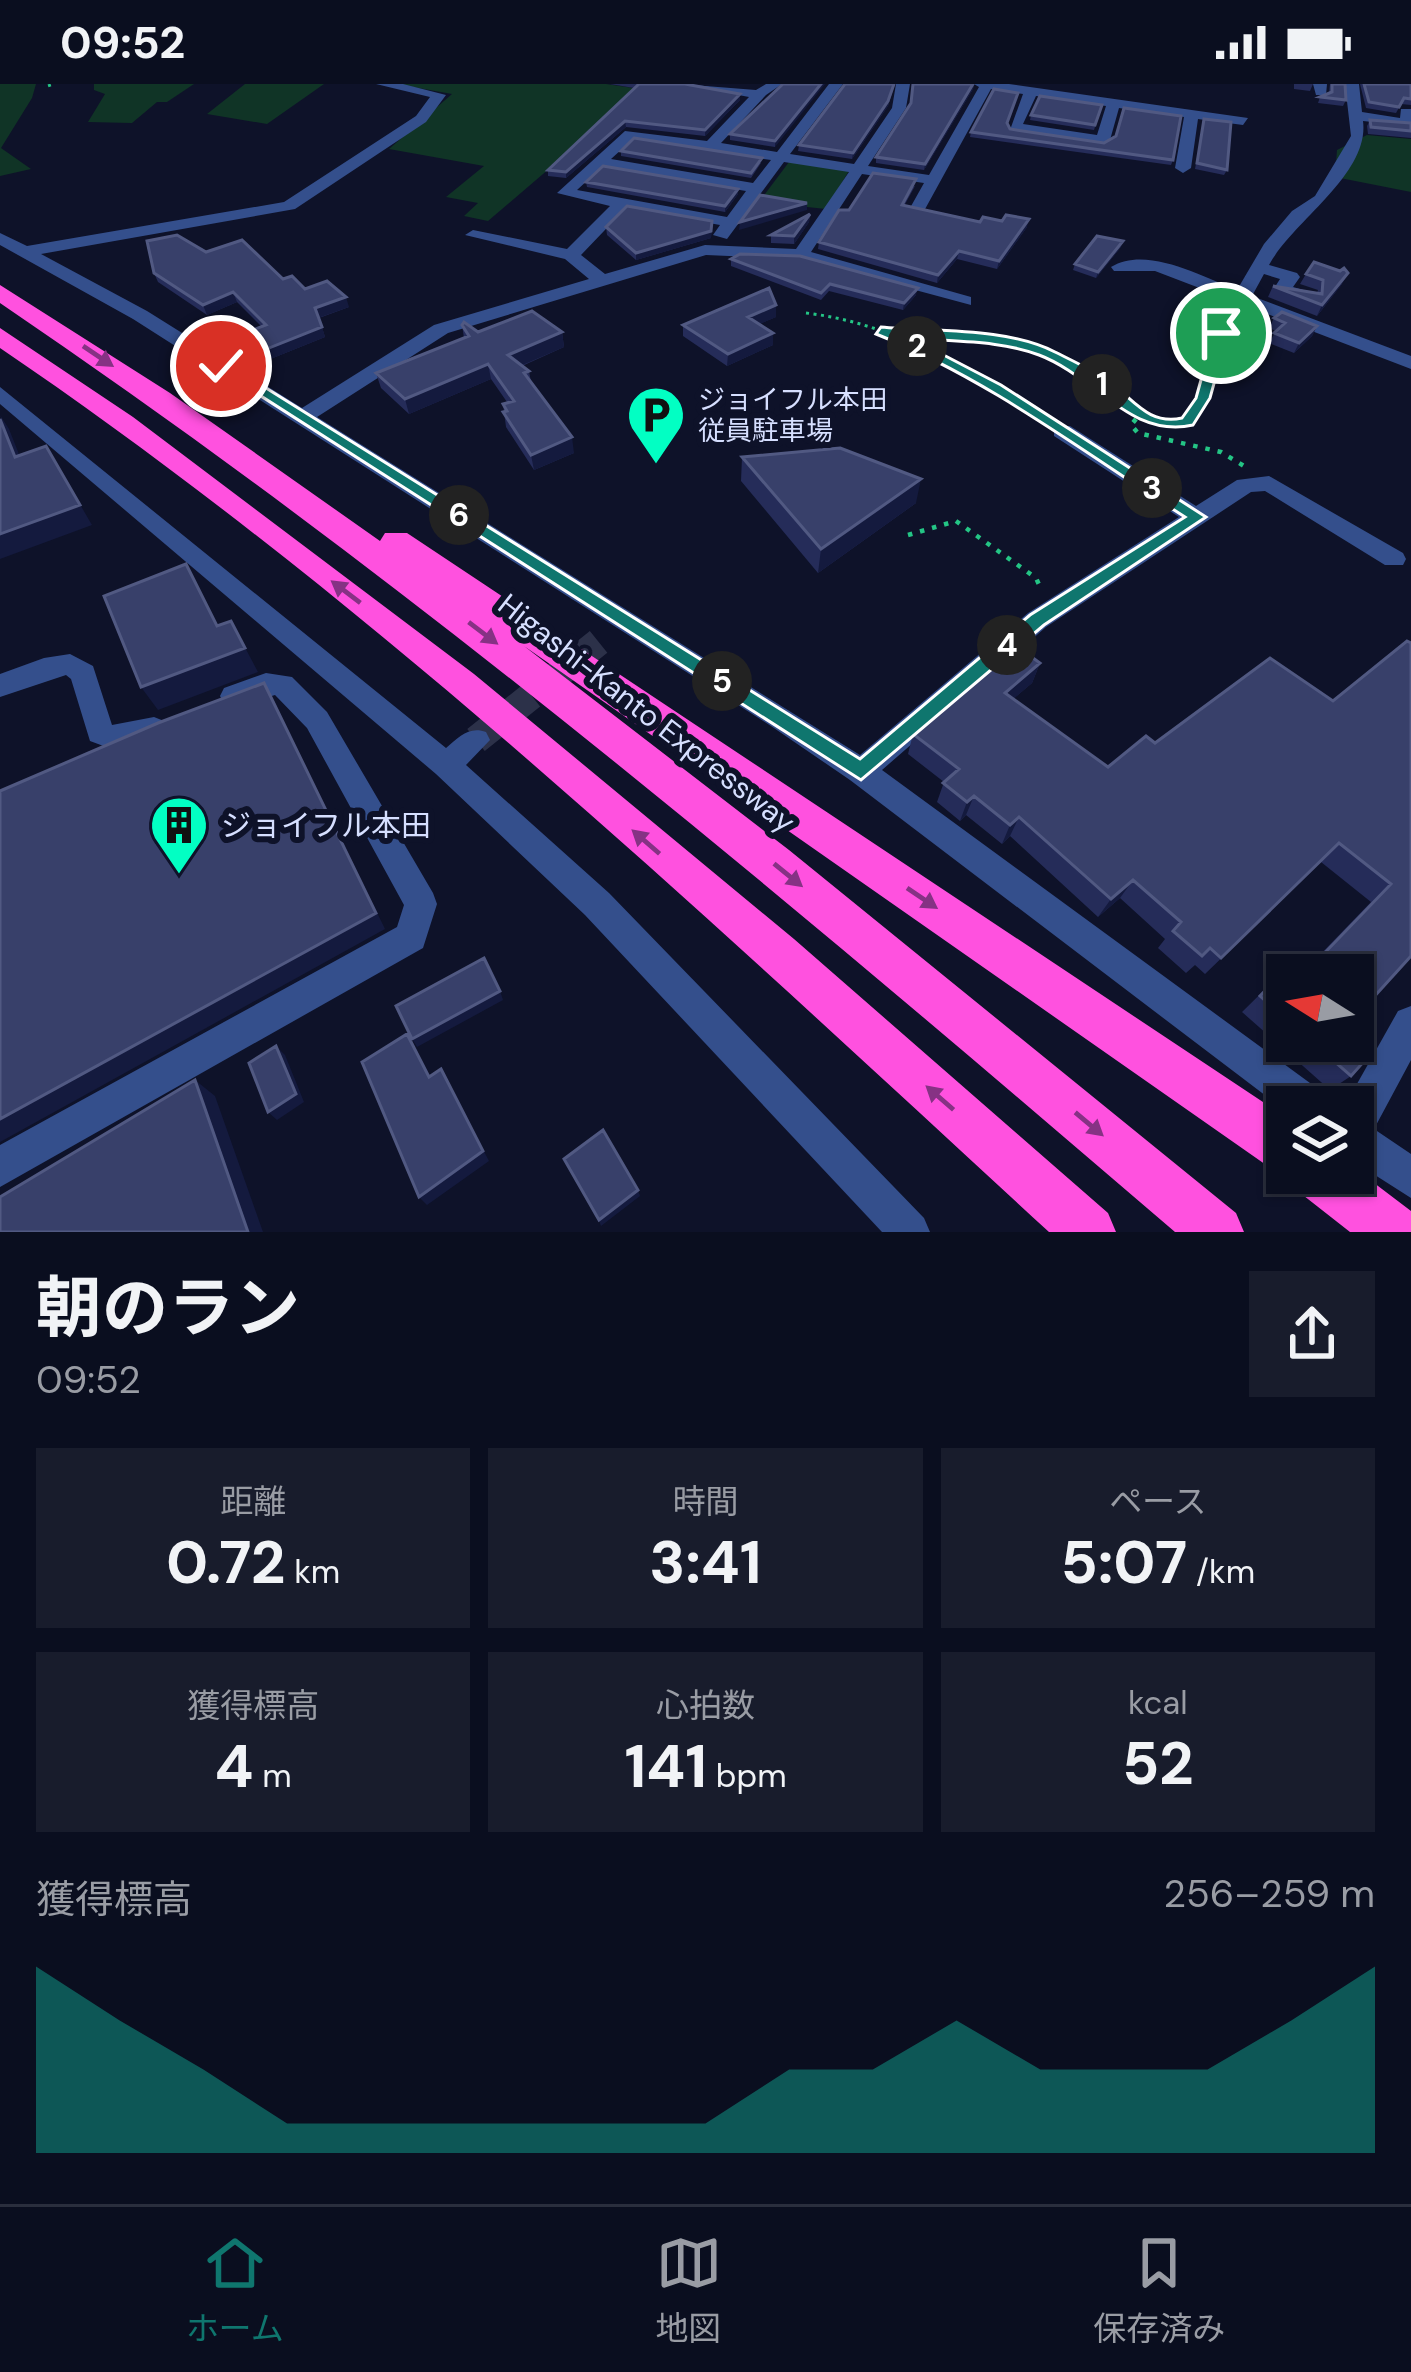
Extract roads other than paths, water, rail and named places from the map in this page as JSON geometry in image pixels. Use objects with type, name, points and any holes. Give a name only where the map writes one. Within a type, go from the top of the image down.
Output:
[{"type":"highway","name":"Higashi-Kanto Expressway","points":[[0,292],[296,492],[586,712],[1217,1232]]},
{"type":"highway","points":[[0,336],[67,380],[358,601],[758,938],[1090,1232]]},
{"type":"highway","points":[[296,492],[372,526],[444,571],[1266,1136]]},
{"type":"highway","points":[[1345,1194],[1394,1232]]},
{"type":"street","points":[[27,251],[289,206],[405,130],[438,102],[439,95],[393,90],[383,84]]},
{"type":"street","points":[[687,84],[759,94]]},
{"type":"street","points":[[710,147],[759,94],[775,84]]},
{"type":"street","points":[[715,250],[730,222],[836,84]]},
{"type":"street","points":[[801,254],[899,108],[903,84]]},
{"type":"street","points":[[918,208],[984,84],[1243,121]]},
{"type":"street","points":[[1242,297],[1298,214],[1321,199],[1358,136],[1352,84]]},
{"type":"street","points":[[1031,91],[1015,127],[1103,140],[1113,146],[1110,158]]},
{"type":"street","points":[[1103,140],[1114,102]]},
{"type":"street","points":[[1359,116],[1408,123],[1406,112]]},
{"type":"street","points":[[1183,168],[1192,113]]},
{"type":"street","points":[[730,222],[565,193],[630,134],[934,180]]},
{"type":"street","points":[[599,162],[757,188]]},
{"type":"street","points":[[571,255],[622,203]]},
{"type":"street","points":[[473,235],[571,255],[599,278]]},
{"type":"street","points":[[0,238],[140,315],[302,417],[615,629],[861,771],[1284,1086]]},
{"type":"street","points":[[302,417],[428,335],[599,278],[715,250],[801,254],[965,301]]},
{"type":"street","points":[[1120,267],[1156,266],[1411,363]]},
{"type":"street","points":[[1259,267],[1291,277],[1282,290],[1308,297]]},
{"type":"street","points":[[7,404],[446,765],[597,904],[908,1231]]},
{"type":"street","points":[[1062,431],[1197,517]]},
{"type":"street","points":[[861,771],[1034,622],[1245,485],[1269,483],[1394,559]]},
{"type":"street","points":[[0,686],[44,668],[70,664],[82,673],[100,733],[117,739],[266,683],[282,685],[317,720],[422,904],[411,937],[0,1167]]},
{"type":"street","points":[[446,765],[476,740]]},
{"type":"street","points":[[1374,1094],[1411,1024]]},
{"type":"street","points":[[1374,1149],[1411,1178]]},
{"type":"tunnel","points":[[476,740],[606,636]]},
{"type":"place","name":"ジョイフル本田 従員駐車場","points":[[656,466]]},
{"type":"place","name":"ジョイフル本田","points":[[179,876]]}]
